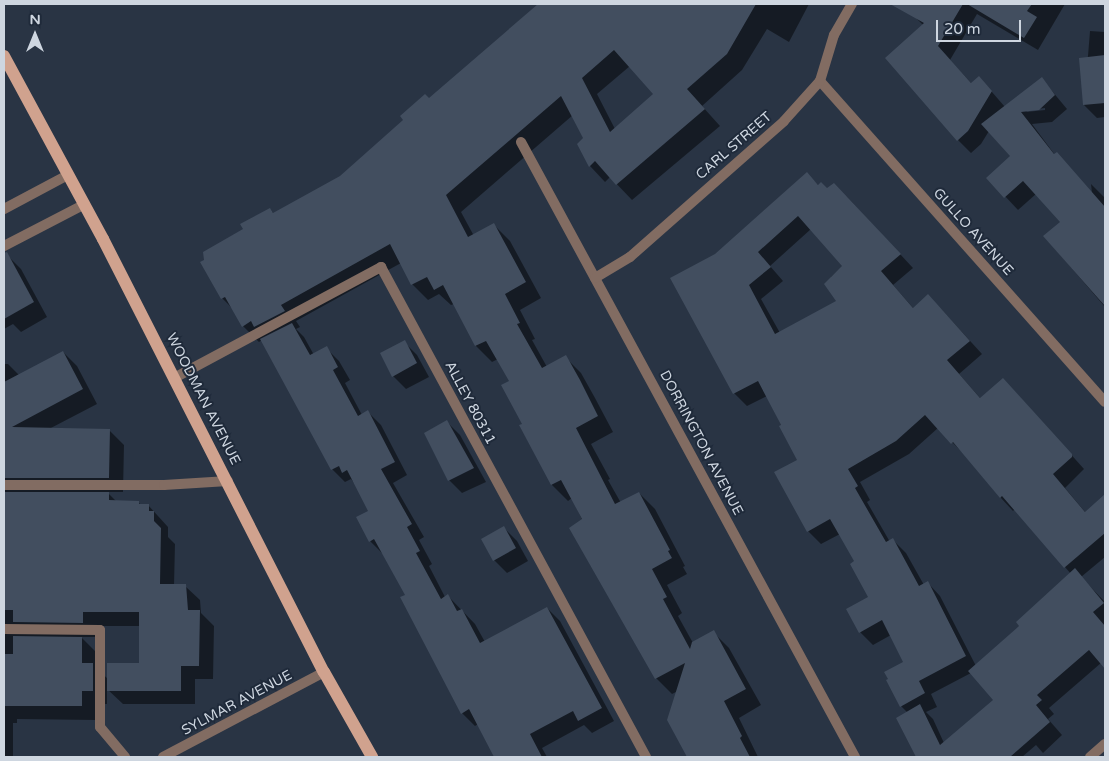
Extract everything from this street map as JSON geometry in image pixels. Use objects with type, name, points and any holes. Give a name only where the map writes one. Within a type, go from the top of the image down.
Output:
[{"type":"main road","name":"WOODMAN AVENUE","points":[[4,56],[176,377],[324,672],[372,757]]},
{"type":"street","name":"CARL STREET","points":[[595,278],[630,257],[784,122],[820,81],[834,35],[852,4]]},
{"type":"street","name":"GULLO AVENUE","points":[[820,81],[1105,402]]},
{"type":"street","name":"DORRINGTON AVENUE","points":[[521,142],[856,757]]},
{"type":"street","points":[[4,209],[68,175]]},
{"type":"street","points":[[4,246],[85,204]]},
{"type":"street","name":"ALLEY 80311","points":[[176,377],[381,267],[646,757]]},
{"type":"street","points":[[4,485],[164,485],[228,481]]},
{"type":"street","points":[[4,630],[100,630],[100,727],[125,757]]},
{"type":"street","name":"SYLMAR AVENUE","points":[[163,757],[324,672]]},
{"type":"street","points":[[1090,757],[1105,744]]},
{"type":"building","points":[[538,4],[756,4],[727,54],[687,89],[705,109],[616,185],[595,161],[589,167],[577,144],[583,138],[561,96],[446,195],[468,237],[494,223],[526,282],[505,294],[520,323],[517,324],[542,368],[566,355],[580,380],[598,416],[576,428],[615,504],[639,492],[670,550],[668,551],[672,558],[652,569],[667,597],[663,599],[690,649],[692,642],[714,630],[746,689],[724,701],[742,736],[740,738],[750,757],[687,757],[667,720],[685,663],[655,679],[569,528],[582,519],[561,480],[551,485],[519,425],[522,424],[501,385],[509,381],[486,341],[475,346],[443,285],[434,290],[427,277],[411,285],[390,244],[281,305],[285,311],[254,327],[251,321],[242,327],[225,297],[221,299],[200,262],[204,260],[203,252],[243,229],[240,224],[270,208],[273,213],[340,176],[403,120],[400,116],[425,94],[429,98]],"holes":[[[614,50],[653,94],[610,132],[582,78]]]},
{"type":"building","points":[[890,4],[963,4],[938,46],[971,83],[979,76],[992,91],[968,131],[957,141],[885,58],[924,23]]},
{"type":"building","points":[[967,4],[1032,4],[1027,11],[1037,17],[1024,38]]},
{"type":"building","points":[[1105,55],[1105,103],[1083,105],[1079,58]]},
{"type":"building","points":[[1042,77],[1055,95],[1039,110],[1021,112],[1054,154],[1057,152],[1105,207],[1105,306],[1043,236],[1060,222],[1023,181],[1004,198],[986,178],[1010,156],[981,124]]},
{"type":"building","points":[[807,172],[818,185],[821,182],[827,188],[834,183],[901,254],[881,271],[913,308],[928,294],[970,341],[947,360],[980,398],[1003,378],[1072,454],[1072,457],[1053,474],[1085,512],[1105,494],[1105,533],[1064,568],[1002,496],[1000,498],[953,442],[951,444],[925,415],[896,441],[848,469],[858,486],[855,488],[886,542],[893,538],[919,586],[928,581],[966,656],[919,681],[925,693],[900,707],[886,680],[888,679],[884,672],[903,662],[882,620],[859,633],[846,609],[868,597],[850,564],[854,561],[830,519],[807,532],[774,472],[797,460],[758,381],[733,394],[670,278],[715,254]],"holes":[[[798,216],[842,266],[824,284],[836,301],[775,334],[749,285],[771,267],[758,252]]]},
{"type":"building","points":[[7,252],[34,302],[4,319],[4,253]]},
{"type":"building","points":[[292,323],[310,355],[327,346],[338,367],[333,370],[358,416],[368,410],[395,462],[381,469],[412,524],[407,527],[420,551],[416,553],[441,599],[448,594],[457,611],[462,609],[480,643],[547,607],[602,708],[578,721],[573,711],[530,734],[542,757],[494,757],[469,709],[461,714],[400,597],[405,595],[374,539],[369,542],[356,517],[368,511],[347,470],[342,473],[339,466],[331,470],[260,339]]},
{"type":"building","points":[[405,340],[417,363],[392,377],[380,353]]},
{"type":"building","points":[[63,351],[83,389],[12,427],[110,429],[109,478],[4,478],[4,382]]},
{"type":"building","points":[[447,420],[474,468],[448,481],[424,433]]},
{"type":"building","points":[[4,492],[109,492],[109,500],[139,501],[139,504],[149,504],[149,511],[154,511],[154,521],[161,528],[160,584],[186,584],[188,610],[200,610],[199,666],[181,666],[181,691],[107,691],[107,663],[139,663],[139,612],[83,612],[83,623],[13,622],[13,610],[4,610]]},
{"type":"building","points":[[504,526],[516,548],[493,561],[481,539]]},
{"type":"building","points":[[1075,568],[1104,603],[1093,612],[1105,626],[1105,669],[1089,650],[1037,695],[1042,700],[1036,705],[1050,722],[1010,757],[916,757],[896,718],[920,704],[940,745],[993,700],[968,671],[1019,626],[1016,622]]},
{"type":"building","points":[[13,636],[82,637],[82,663],[93,663],[93,691],[82,691],[82,706],[4,706],[4,654],[13,654]]}]
